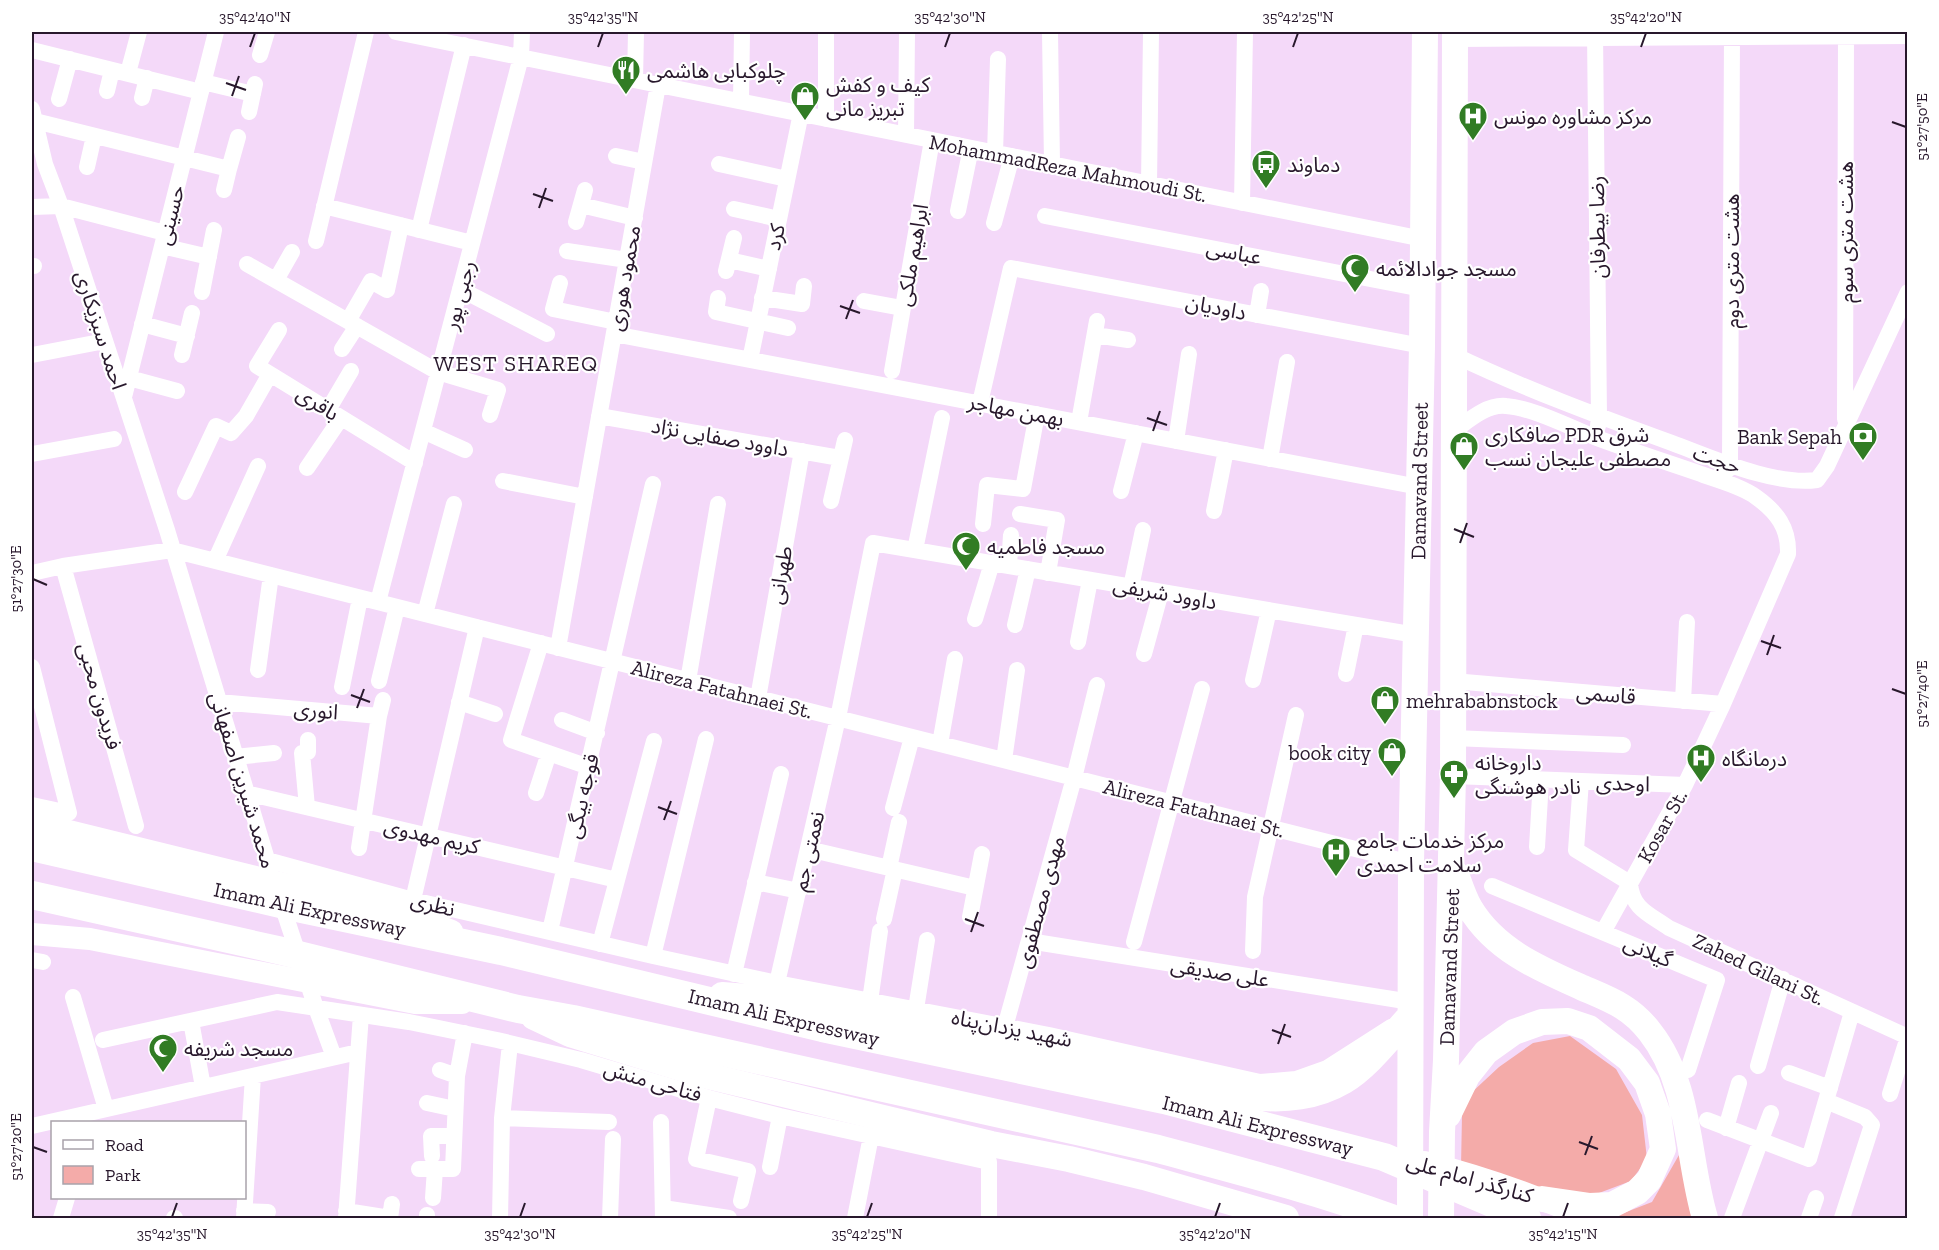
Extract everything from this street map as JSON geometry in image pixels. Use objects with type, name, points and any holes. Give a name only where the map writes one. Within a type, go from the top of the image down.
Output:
[{"type":"highway","name":"Imam Ali Expressway","points":[[32,847],[302,909],[501,951],[822,1028],[1164,1100],[1384,1157],[1534,1208]]},
{"type":"highway","points":[[32,895],[282,951],[505,1006],[573,1019],[1158,1149],[1251,1173],[1391,1218]]},
{"type":"main road","name":"Damavand Street","points":[[1410,1218],[1411,863],[1422,346],[1425,32]]},
{"type":"main road","name":"Damavand Street","points":[[1441,1218],[1452,864],[1455,35]]},
{"type":"main road","points":[[32,822],[120,842],[421,919],[501,951]]},
{"type":"main road","points":[[1452,864],[1469,907],[1489,934],[1536,967],[1627,1008],[1651,1033],[1677,1083],[1705,1218]]},
{"type":"main road","points":[[32,925],[90,939],[415,1003],[505,1006],[570,1034],[704,1075],[991,1144],[1144,1177],[1286,1218]]},
{"type":"main road","points":[[32,934],[90,939]]},
{"type":"main road","points":[[667,990],[761,998],[951,1031],[1273,1100],[1292,1099],[1344,1081],[1364,1064],[1411,1009]]},
{"type":"main road","points":[[1442,1137],[1455,1098],[1467,1076],[1486,1052],[1514,1032],[1542,1022],[1568,1021],[1589,1028],[1629,1059],[1647,1083],[1658,1114],[1663,1149],[1649,1180],[1637,1192],[1612,1205],[1534,1208]]},
{"type":"main road","name":"کنارگذر امام علی","points":[[1534,1208],[1587,1218]]},
{"type":"street","points":[[107,91],[120,72],[139,32]]},
{"type":"street","name":"حسینی","points":[[124,398],[216,32]]},
{"type":"street","points":[[260,55],[267,32]]},
{"type":"street","points":[[316,241],[366,32]]},
{"type":"street","name":"MohammadReza Mahmoudi St.","points":[[396,32],[430,35],[521,57],[1423,239]]},
{"type":"street","name":"رجبی پور","points":[[378,602],[521,57],[522,32]]},
{"type":"street","points":[[635,80],[636,32]]},
{"type":"street","points":[[741,101],[742,32]]},
{"type":"street","points":[[826,32],[826,119]]},
{"type":"street","points":[[906,135],[907,32]]},
{"type":"street","points":[[1050,32],[1052,164]]},
{"type":"street","points":[[1149,184],[1150,32]]},
{"type":"street","points":[[1242,203],[1245,32]]},
{"type":"street","name":"هشت متری دوم","points":[[1723,482],[1730,464],[1732,34]]},
{"type":"street","points":[[1455,35],[1846,34],[1908,36]]},
{"type":"street","name":"هشت متری سوم","points":[[1845,426],[1846,34]]},
{"type":"street","name":"رضا بیطرفان","points":[[1595,35],[1599,417],[1596,438]]},
{"type":"street","points":[[419,230],[464,45]]},
{"type":"street","points":[[32,50],[147,78],[202,87],[254,89],[249,112]]},
{"type":"street","points":[[59,99],[70,59]]},
{"type":"street","points":[[995,153],[998,59]]},
{"type":"street","points":[[142,98],[147,78]]},
{"type":"street","name":"محمود هوری","points":[[558,648],[658,85]]},
{"type":"street","name":"کرد","points":[[750,360],[801,113]]},
{"type":"street","points":[[33,115],[94,136],[229,169]]},
{"type":"street","name":"احمد سبزیکاری","points":[[33,115],[38,166],[61,206],[172,550]]},
{"type":"street","points":[[87,166],[94,136]]},
{"type":"street","points":[[224,190],[238,137]]},
{"type":"street","name":"ابراهیم ملکی","points":[[892,371],[932,140]]},
{"type":"street","points":[[958,211],[971,148]]},
{"type":"street","points":[[616,156],[644,162]]},
{"type":"street","points":[[994,223],[1012,156]]},
{"type":"street","points":[[719,164],[787,179]]},
{"type":"street","points":[[576,222],[583,198],[635,218]]},
{"type":"street","points":[[32,207],[61,206],[164,239],[209,257]]},
{"type":"street","points":[[324,206],[472,243]]},
{"type":"street","points":[[734,209],[779,219]]},
{"type":"street","name":"عباسی","points":[[1045,216],[1422,289]]},
{"type":"street","points":[[342,349],[371,281],[387,290],[401,225]]},
{"type":"street","points":[[202,292],[214,230]]},
{"type":"street","points":[[734,238],[728,266],[769,269]]},
{"type":"street","points":[[567,251],[627,260]]},
{"type":"street","points":[[276,280],[292,252]]},
{"type":"street","points":[[247,264],[438,372],[498,390],[490,415]]},
{"type":"street","name":"داودیان","points":[[980,403],[1011,268],[1422,346]]},
{"type":"street","name":"بهمن مهاجر","points":[[560,283],[553,309],[615,328],[750,360],[1419,487]]},
{"type":"street","points":[[762,298],[802,304],[804,286]]},
{"type":"street","points":[[460,289],[547,334]]},
{"type":"street","points":[[1257,315],[1260,291]]},
{"type":"street","points":[[1845,426],[1908,292]]},
{"type":"street","points":[[718,298],[716,312],[788,328]]},
{"type":"street","points":[[864,301],[902,308]]},
{"type":"street","points":[[182,355],[192,313]]},
{"type":"street","points":[[142,324],[187,336]]},
{"type":"street","points":[[1079,422],[1096,328],[1128,340]]},
{"type":"street","points":[[185,492],[216,426],[231,433],[246,416],[270,374],[257,366],[279,330]]},
{"type":"street","points":[[32,355],[105,341]]},
{"type":"street","points":[[1176,441],[1189,354]]},
{"type":"street","name":"حجت","points":[[1454,355],[1511,382],[1599,417],[1730,464],[1787,481],[1817,480],[1827,466],[1845,426]]},
{"type":"street","points":[[1270,459],[1287,362]]},
{"type":"street","points":[[307,468],[335,414],[351,371]]},
{"type":"street","name":"باقری","points":[[270,374],[414,463]]},
{"type":"street","points":[[129,378],[177,391]]},
{"type":"street","points":[[1454,431],[1486,409],[1504,405],[1520,408],[1596,438],[1723,482]]},
{"type":"street","points":[[983,524],[987,485],[1023,489],[1037,414]]},
{"type":"street","name":"داوود صفایی نژاد","points":[[599,416],[840,458]]},
{"type":"street","points":[[915,550],[942,418]]},
{"type":"street","points":[[423,431],[465,450]]},
{"type":"street","points":[[1121,491],[1136,433]]},
{"type":"street","points":[[32,454],[114,439]]},
{"type":"street","points":[[831,501],[845,440]]},
{"type":"street","points":[[1214,511],[1226,450]]},
{"type":"street","name":"طهرانی","points":[[758,698],[802,451]]},
{"type":"street","points":[[215,561],[258,466]]},
{"type":"street","points":[[503,481],[585,497]]},
{"type":"street","name":"Kosar St.","points":[[1603,932],[1685,785],[1788,554],[1787,532],[1776,514],[1754,496],[1723,482]]},
{"type":"street","name":"قوجه بیگی","points":[[550,931],[653,484]]},
{"type":"street","points":[[425,614],[454,504]]},
{"type":"street","points":[[688,681],[718,504]]},
{"type":"street","points":[[1020,514],[1057,520],[1048,573]]},
{"type":"street","points":[[1131,587],[1143,530]]},
{"type":"street","points":[[1009,566],[1011,535]]},
{"type":"street","name":"نعمتی جم","points":[[777,983],[838,718],[873,543],[915,550]]},
{"type":"street","name":"Alireza Fatahnaei St.","points":[[32,573],[63,566],[172,550],[1411,863]]},
{"type":"street","name":"محمد شیرین اصفهانی","points":[[172,550],[267,860],[334,1057]]},
{"type":"street","name":"داوود شریفی","points":[[915,550],[1416,635]]},
{"type":"street","points":[[975,619],[992,563]]},
{"type":"street","name":"فریدون محبی","points":[[63,566],[136,826]]},
{"type":"street","points":[[1015,625],[1028,569]]},
{"type":"street","points":[[258,670],[271,575]]},
{"type":"street","points":[[1078,642],[1090,580]]},
{"type":"street","points":[[1144,654],[1161,592]]},
{"type":"street","points":[[342,687],[360,598]]},
{"type":"street","points":[[379,681],[397,607]]},
{"type":"street","points":[[1253,680],[1269,610]]},
{"type":"street","points":[[1683,701],[1687,622]]},
{"type":"street","points":[[1346,674],[1356,625]]},
{"type":"street","points":[[412,900],[477,627]]},
{"type":"street","points":[[541,643],[511,740],[589,767]]},
{"type":"street","points":[[940,744],[955,659]]},
{"type":"street","points":[[32,667],[69,813],[32,805]]},
{"type":"street","points":[[1005,760],[1017,670]]},
{"type":"street","name":"قاسمی","points":[[1453,681],[1723,704]]},
{"type":"street","name":"مهدی مصطفوی","points":[[1005,1027],[1074,778],[1097,685]]},
{"type":"street","points":[[1134,942],[1202,689]]},
{"type":"street","name":"انوری","points":[[219,702],[381,708],[358,848]]},
{"type":"street","points":[[459,702],[495,714]]},
{"type":"street","points":[[1253,951],[1255,897],[1296,715]]},
{"type":"street","points":[[562,720],[597,733]]},
{"type":"street","points":[[870,1000],[892,868],[896,815],[912,737]]},
{"type":"street","points":[[1453,738],[1623,745]]},
{"type":"street","points":[[653,956],[706,739]]},
{"type":"street","points":[[307,807],[302,753],[308,752],[308,740]]},
{"type":"street","points":[[600,944],[654,741]]},
{"type":"street","points":[[235,757],[274,753]]},
{"type":"street","points":[[536,793],[549,753]]},
{"type":"street","points":[[734,974],[781,774]]},
{"type":"street","name":"اوحدی","points":[[1453,776],[1685,785]]},
{"type":"street","points":[[1537,847],[1541,780]]},
{"type":"street","points":[[1581,781],[1576,850],[1630,883]]},
{"type":"street","name":"کریم مهدوی","points":[[246,793],[617,880]]},
{"type":"street","points":[[808,849],[975,888]]},
{"type":"street","points":[[970,917],[982,854]]},
{"type":"street","name":"نظری","points":[[267,860],[412,900],[600,944]]},
{"type":"street","points":[[755,882],[799,891]]},
{"type":"street","name":"Zahed Gilani St.","points":[[1630,883],[1631,896],[1637,906],[1669,928],[1908,1037]]},
{"type":"street","name":"گیلانی","points":[[1492,886],[1717,980],[1688,1070]]},
{"type":"street","points":[[1660,956],[1656,946],[1660,934],[1669,928]]},
{"type":"street","points":[[916,1009],[927,940]]},
{"type":"street","name":"علی صدیقی","points":[[1029,941],[1411,1009]]},
{"type":"street","name":"شهید یزدان‌پناه","points":[[600,944],[777,983],[1005,1027],[1260,1082],[1296,1079],[1327,1068],[1411,1009]]},
{"type":"street","points":[[1758,1066],[1783,979]]},
{"type":"street","points":[[73,997],[106,1109]]},
{"type":"street","name":"فتاحی منش","points":[[191,1021],[277,1002],[465,1034],[581,1060],[709,1098],[780,1116],[989,1162],[989,1218]]},
{"type":"street","points":[[1707,1120],[1809,1159],[1852,1012]]},
{"type":"street","points":[[361,1015],[346,1215],[390,1218],[392,1204]]},
{"type":"street","points":[[103,1040],[191,1021],[203,1087]]},
{"type":"street","points":[[429,1164],[453,1169],[457,1076],[465,1034]]},
{"type":"street","points":[[1890,1094],[1908,1037]]},
{"type":"street","points":[[500,1218],[502,1118],[510,1044]]},
{"type":"street","points":[[54,1121],[358,1052]]},
{"type":"street","points":[[440,1070],[457,1076]]},
{"type":"street","points":[[1789,1073],[1865,1117],[1872,1125],[1842,1218]]},
{"type":"street","points":[[246,1163],[253,1076]]},
{"type":"street","points":[[1726,1128],[1739,1083]]},
{"type":"street","points":[[709,1098],[696,1159],[748,1171],[741,1201]]},
{"type":"street","points":[[426,1104],[455,1109]]},
{"type":"street","points":[[1732,1218],[1771,1113]]},
{"type":"street","points":[[770,1167],[780,1116]]},
{"type":"street","points":[[502,1118],[609,1122]]},
{"type":"street","points":[[32,1126],[51,1122]]},
{"type":"street","points":[[661,1122],[663,1213],[726,1218]]},
{"type":"street","points":[[433,1198],[429,1164],[431,1136],[454,1136]]},
{"type":"street","points":[[855,1218],[870,1136]]},
{"type":"street","points":[[610,1218],[613,1139]]},
{"type":"street","points":[[1809,1218],[1816,1198]]},
{"type":"street","points":[[61,1218],[67,1199]]},
{"type":"street","points":[[245,1199],[244,1215],[268,1212]]},
{"type":"green space","points":[[1570,1036],[1616,1069],[1642,1115],[1647,1159],[1631,1181],[1599,1193],[1560,1197],[1461,1167],[1462,1115],[1470,1094],[1499,1067],[1533,1043]]},
{"type":"green space","points":[[1683,1148],[1690,1212],[1693,1218],[1622,1218],[1616,1216],[1652,1202]]},
{"type":"place","name":"چلوکبابی هاشمی","points":[[626,96]]},
{"type":"place","name":"کیف و کفش تبریز مانی","points":[[805,122]]},
{"type":"place","name":"مرکز مشاوره مونس","points":[[1473,142]]},
{"type":"place","name":"دماوند","points":[[1266,190]]},
{"type":"place","name":"مسجد جوادالائمه","points":[[1355,294]]},
{"type":"place","name":"Bank Sepah","points":[[1863,462]]},
{"type":"place","name":"صافکاری PDR شرق مصطفی علیجان نسب","points":[[1464,472]]},
{"type":"place","name":"مسجد فاطمیه","points":[[966,572]]},
{"type":"place","name":"mehrababnstock","points":[[1385,726]]},
{"type":"place","name":"book city","points":[[1392,778]]},
{"type":"place","name":"درمانگاه","points":[[1701,784]]},
{"type":"place","name":"داروخانه نادر هوشنگی","points":[[1454,800]]},
{"type":"place","name":"مرکز خدمات جامع سلامت احمدی","points":[[1336,878]]},
{"type":"place","name":"مسجد شریفه","points":[[163,1074]]},
{"type":"district","name":"WEST SHAREQ","points":[[516,363]]}]
